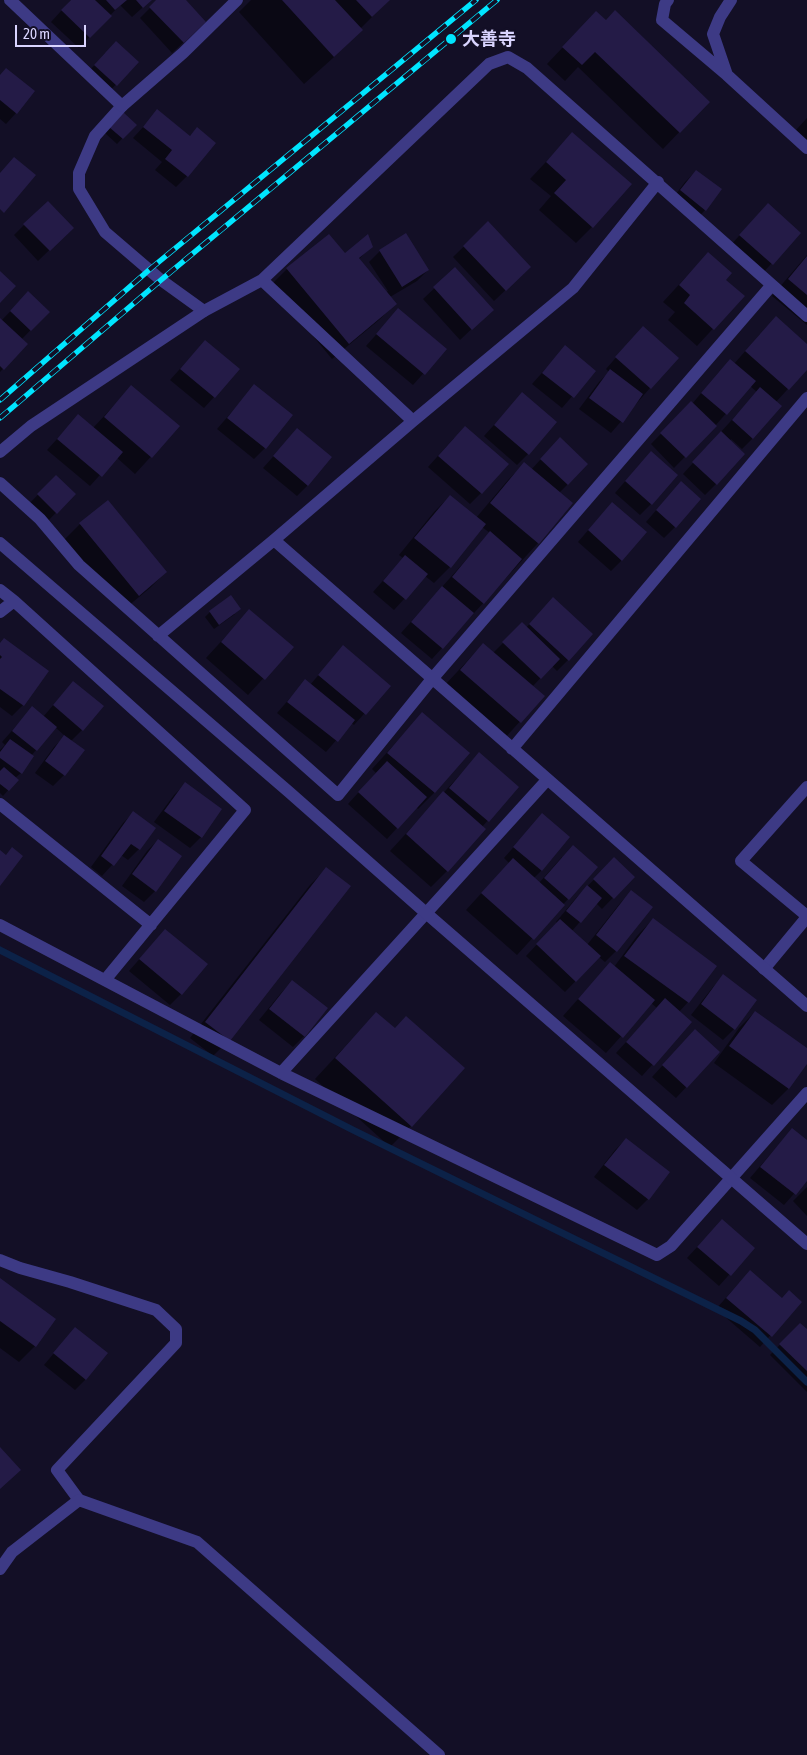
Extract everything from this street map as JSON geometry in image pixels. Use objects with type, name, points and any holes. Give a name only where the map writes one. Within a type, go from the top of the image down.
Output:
[{"type":"street","points":[[10,0],[122,106]]},
{"type":"street","points":[[204,311],[161,280],[105,232],[79,189],[79,173],[95,136],[122,106],[183,53],[236,0]]},
{"type":"street","points":[[668,0],[664,4],[662,20],[727,75],[807,148]]},
{"type":"street","points":[[727,75],[713,34],[720,17],[731,0]]},
{"type":"street","points":[[0,452],[31,426],[204,311],[262,280],[489,64],[508,57],[527,68],[658,182],[771,286],[807,316]]},
{"type":"street","points":[[158,636],[573,288],[658,182]]},
{"type":"street","points":[[262,280],[413,421]]},
{"type":"street","points":[[0,483],[40,518],[79,565],[338,795],[432,679],[771,286]]},
{"type":"street","points":[[512,749],[807,398]]},
{"type":"street","points":[[274,540],[807,1006]]},
{"type":"street","points":[[0,543],[289,792],[807,1244]]},
{"type":"street","points":[[0,590],[245,810],[105,980]]},
{"type":"street","points":[[0,612],[14,601]]},
{"type":"street","points":[[282,1073],[547,780]]},
{"type":"street","points":[[764,969],[807,916],[741,861],[807,787]]},
{"type":"street","points":[[0,804],[151,925]]},
{"type":"street","points":[[0,925],[282,1073],[657,1255],[671,1246],[807,1093]]},
{"type":"street","points":[[0,1260],[20,1268],[156,1310],[176,1329],[176,1343],[57,1470],[79,1500],[197,1542],[439,1755]]},
{"type":"street","points":[[0,1569],[12,1552],[79,1500]]},
{"type":"building","points":[[71,0],[95,0],[112,16],[90,38],[61,10]]},
{"type":"building","points":[[106,0],[127,0],[115,10]]},
{"type":"building","points":[[136,0],[152,0],[143,8]]},
{"type":"building","points":[[156,0],[186,0],[206,22],[184,43],[149,7]]},
{"type":"building","points":[[282,0],[335,0],[363,30],[334,57]]},
{"type":"building","points":[[356,0],[390,0],[372,17]]},
{"type":"building","points":[[615,10],[710,102],[680,133],[595,52],[582,65],[562,47],[596,11],[606,20]]},
{"type":"building","points":[[116,41],[139,62],[117,86],[94,65]]},
{"type":"building","points":[[6,68],[35,91],[17,114],[0,100],[0,75]]},
{"type":"building","points":[[157,109],[190,136],[197,127],[216,143],[188,177],[165,159],[172,150],[143,127]]},
{"type":"building","points":[[123,112],[137,125],[123,139],[109,127]]},
{"type":"building","points":[[572,132],[632,184],[593,228],[554,193],[566,180],[546,162]]},
{"type":"building","points":[[14,157],[36,175],[4,213],[0,209],[0,173]]},
{"type":"building","points":[[696,170],[722,189],[706,211],[680,190]]},
{"type":"building","points":[[48,201],[74,228],[50,251],[23,224]]},
{"type":"building","points":[[768,203],[801,233],[773,265],[739,235]]},
{"type":"building","points":[[488,221],[531,267],[506,291],[463,246]]},
{"type":"building","points":[[406,233],[429,270],[402,287],[379,250]]},
{"type":"building","points":[[329,234],[345,253],[368,234],[373,247],[359,258],[397,304],[349,344],[286,268]]},
{"type":"building","points":[[708,252],[732,273],[726,280],[745,296],[714,330],[684,303],[690,295],[679,285]]},
{"type":"building","points":[[807,256],[807,295],[788,279]]},
{"type":"building","points":[[455,267],[494,310],[472,330],[433,287]]},
{"type":"building","points":[[0,271],[16,286],[0,303]]},
{"type":"building","points":[[28,291],[50,312],[31,331],[10,311]]},
{"type":"building","points":[[398,308],[447,349],[425,375],[376,334]]},
{"type":"building","points":[[776,316],[807,344],[807,370],[789,390],[745,351]]},
{"type":"building","points":[[0,318],[28,344],[4,370],[0,366]]},
{"type":"building","points":[[643,326],[679,358],[651,389],[615,357]]},
{"type":"building","points":[[205,340],[240,369],[215,398],[180,369]]},
{"type":"building","points":[[565,345],[596,371],[574,398],[542,373]]},
{"type":"building","points":[[730,359],[756,381],[727,415],[701,393]]},
{"type":"building","points":[[610,369],[643,394],[623,423],[589,398]]},
{"type":"building","points":[[254,384],[293,415],[266,449],[227,418]]},
{"type":"building","points":[[131,385],[180,426],[152,458],[104,417]]},
{"type":"building","points":[[760,387],[782,406],[753,439],[732,420]]},
{"type":"building","points":[[522,392],[557,422],[529,455],[494,425]]},
{"type":"building","points":[[691,401],[717,426],[686,458],[660,433]]},
{"type":"building","points":[[78,414],[123,452],[102,477],[57,439]]},
{"type":"building","points":[[465,426],[509,464],[482,494],[438,456]]},
{"type":"building","points":[[297,428],[332,457],[308,486],[273,456]]},
{"type":"building","points":[[721,431],[745,454],[717,485],[692,462]]},
{"type":"building","points":[[560,437],[588,464],[568,485],[540,459]]},
{"type":"building","points":[[651,451],[678,475],[652,505],[625,481]]},
{"type":"building","points":[[524,462],[573,503],[539,544],[490,503]]},
{"type":"building","points":[[56,475],[76,494],[57,514],[37,494]]},
{"type":"building","points":[[681,481],[701,499],[676,528],[656,510]]},
{"type":"building","points":[[450,495],[486,524],[451,568],[414,538]]},
{"type":"building","points":[[108,500],[167,572],[139,596],[79,523]]},
{"type":"building","points":[[612,502],[647,532],[622,561],[588,530]]},
{"type":"building","points":[[490,531],[522,559],[484,604],[452,577]]},
{"type":"building","points":[[405,555],[428,574],[406,600],[383,581]]},
{"type":"building","points":[[442,586],[474,613],[443,649],[411,622]]},
{"type":"building","points":[[231,595],[241,609],[219,625],[209,611]]},
{"type":"building","points":[[553,597],[593,634],[569,661],[529,624]]},
{"type":"building","points":[[249,609],[294,647],[265,680],[221,642]]},
{"type":"building","points":[[522,622],[560,659],[541,679],[502,642]]},
{"type":"building","points":[[4,638],[49,671],[24,706],[0,689],[0,659],[2,657],[0,655],[0,643]]},
{"type":"building","points":[[483,643],[545,696],[521,723],[460,670]]},
{"type":"building","points":[[343,645],[391,686],[366,715],[318,675]]},
{"type":"building","points":[[305,679],[355,720],[338,742],[287,702]]},
{"type":"building","points":[[73,681],[104,706],[83,731],[53,705]]},
{"type":"building","points":[[32,706],[57,727],[37,751],[12,731]]},
{"type":"building","points":[[422,712],[470,753],[435,793],[387,753]]},
{"type":"building","points":[[64,735],[85,750],[65,776],[45,761]]},
{"type":"building","points":[[10,739],[34,756],[22,774],[0,758],[0,752]]},
{"type":"building","points":[[479,752],[519,787],[489,822],[449,788]]},
{"type":"building","points":[[387,761],[427,797],[398,829],[358,792]]},
{"type":"building","points":[[4,767],[19,780],[9,791],[0,784],[0,771]]},
{"type":"building","points":[[185,782],[222,809],[202,838],[164,811]]},
{"type":"building","points":[[443,791],[486,829],[448,872],[406,834]]},
{"type":"building","points":[[133,811],[156,828],[140,850],[131,844],[114,866],[101,856]]},
{"type":"building","points":[[542,813],[570,837],[542,871],[513,847]]},
{"type":"building","points":[[158,839],[182,856],[156,892],[132,874]]},
{"type":"building","points":[[573,845],[598,867],[569,900],[544,878]]},
{"type":"building","points":[[12,847],[23,856],[0,886],[0,850],[6,855]]},
{"type":"building","points":[[614,857],[635,877],[614,899],[593,879]]},
{"type":"building","points":[[513,858],[565,905],[534,940],[481,893]]},
{"type":"building","points":[[326,867],[351,886],[230,1041],[205,1022]]},
{"type":"building","points":[[587,885],[602,898],[581,923],[566,911]]},
{"type":"building","points":[[631,890],[653,907],[617,952],[596,935]]},
{"type":"building","points":[[653,918],[717,966],[689,1003],[624,956]]},
{"type":"building","points":[[560,919],[601,956],[576,982],[536,944]]},
{"type":"building","points":[[165,929],[208,964],[182,995],[139,959]]},
{"type":"building","points":[[610,962],[655,1000],[623,1038],[578,999]]},
{"type":"building","points":[[723,974],[757,1000],[735,1030],[701,1004]]},
{"type":"building","points":[[292,980],[328,1008],[305,1037],[269,1009]]},
{"type":"building","points":[[665,998],[692,1022],[654,1066],[626,1042]]},
{"type":"building","points":[[755,1011],[807,1048],[807,1064],[789,1089],[729,1046]]},
{"type":"building","points":[[376,1012],[395,1028],[406,1016],[465,1068],[412,1127],[335,1058]]},
{"type":"building","points":[[695,1029],[720,1052],[687,1088],[662,1065]]},
{"type":"building","points":[[792,1128],[807,1140],[807,1181],[796,1195],[760,1167]]},
{"type":"building","points":[[626,1138],[670,1172],[649,1200],[604,1165]]},
{"type":"building","points":[[722,1219],[755,1248],[731,1276],[697,1247]]},
{"type":"building","points":[[750,1270],[782,1298],[789,1290],[802,1302],[772,1337],[726,1298]]},
{"type":"building","points":[[0,1278],[56,1319],[36,1347],[0,1321]]},
{"type":"building","points":[[800,1323],[807,1329],[807,1371],[779,1344]]},
{"type":"building","points":[[75,1327],[108,1353],[86,1380],[53,1353]]},
{"type":"building","points":[[0,1447],[21,1470],[0,1489]]},
{"type":"waterway","points":[[0,950],[353,1130],[741,1321],[755,1330],[807,1382]]},
{"type":"railway","points":[[0,400],[149,270],[476,0]]},
{"type":"railway","points":[[0,418],[161,280],[497,0]]},
{"type":"place","name":"大善寺","points":[[451,39]]}]
